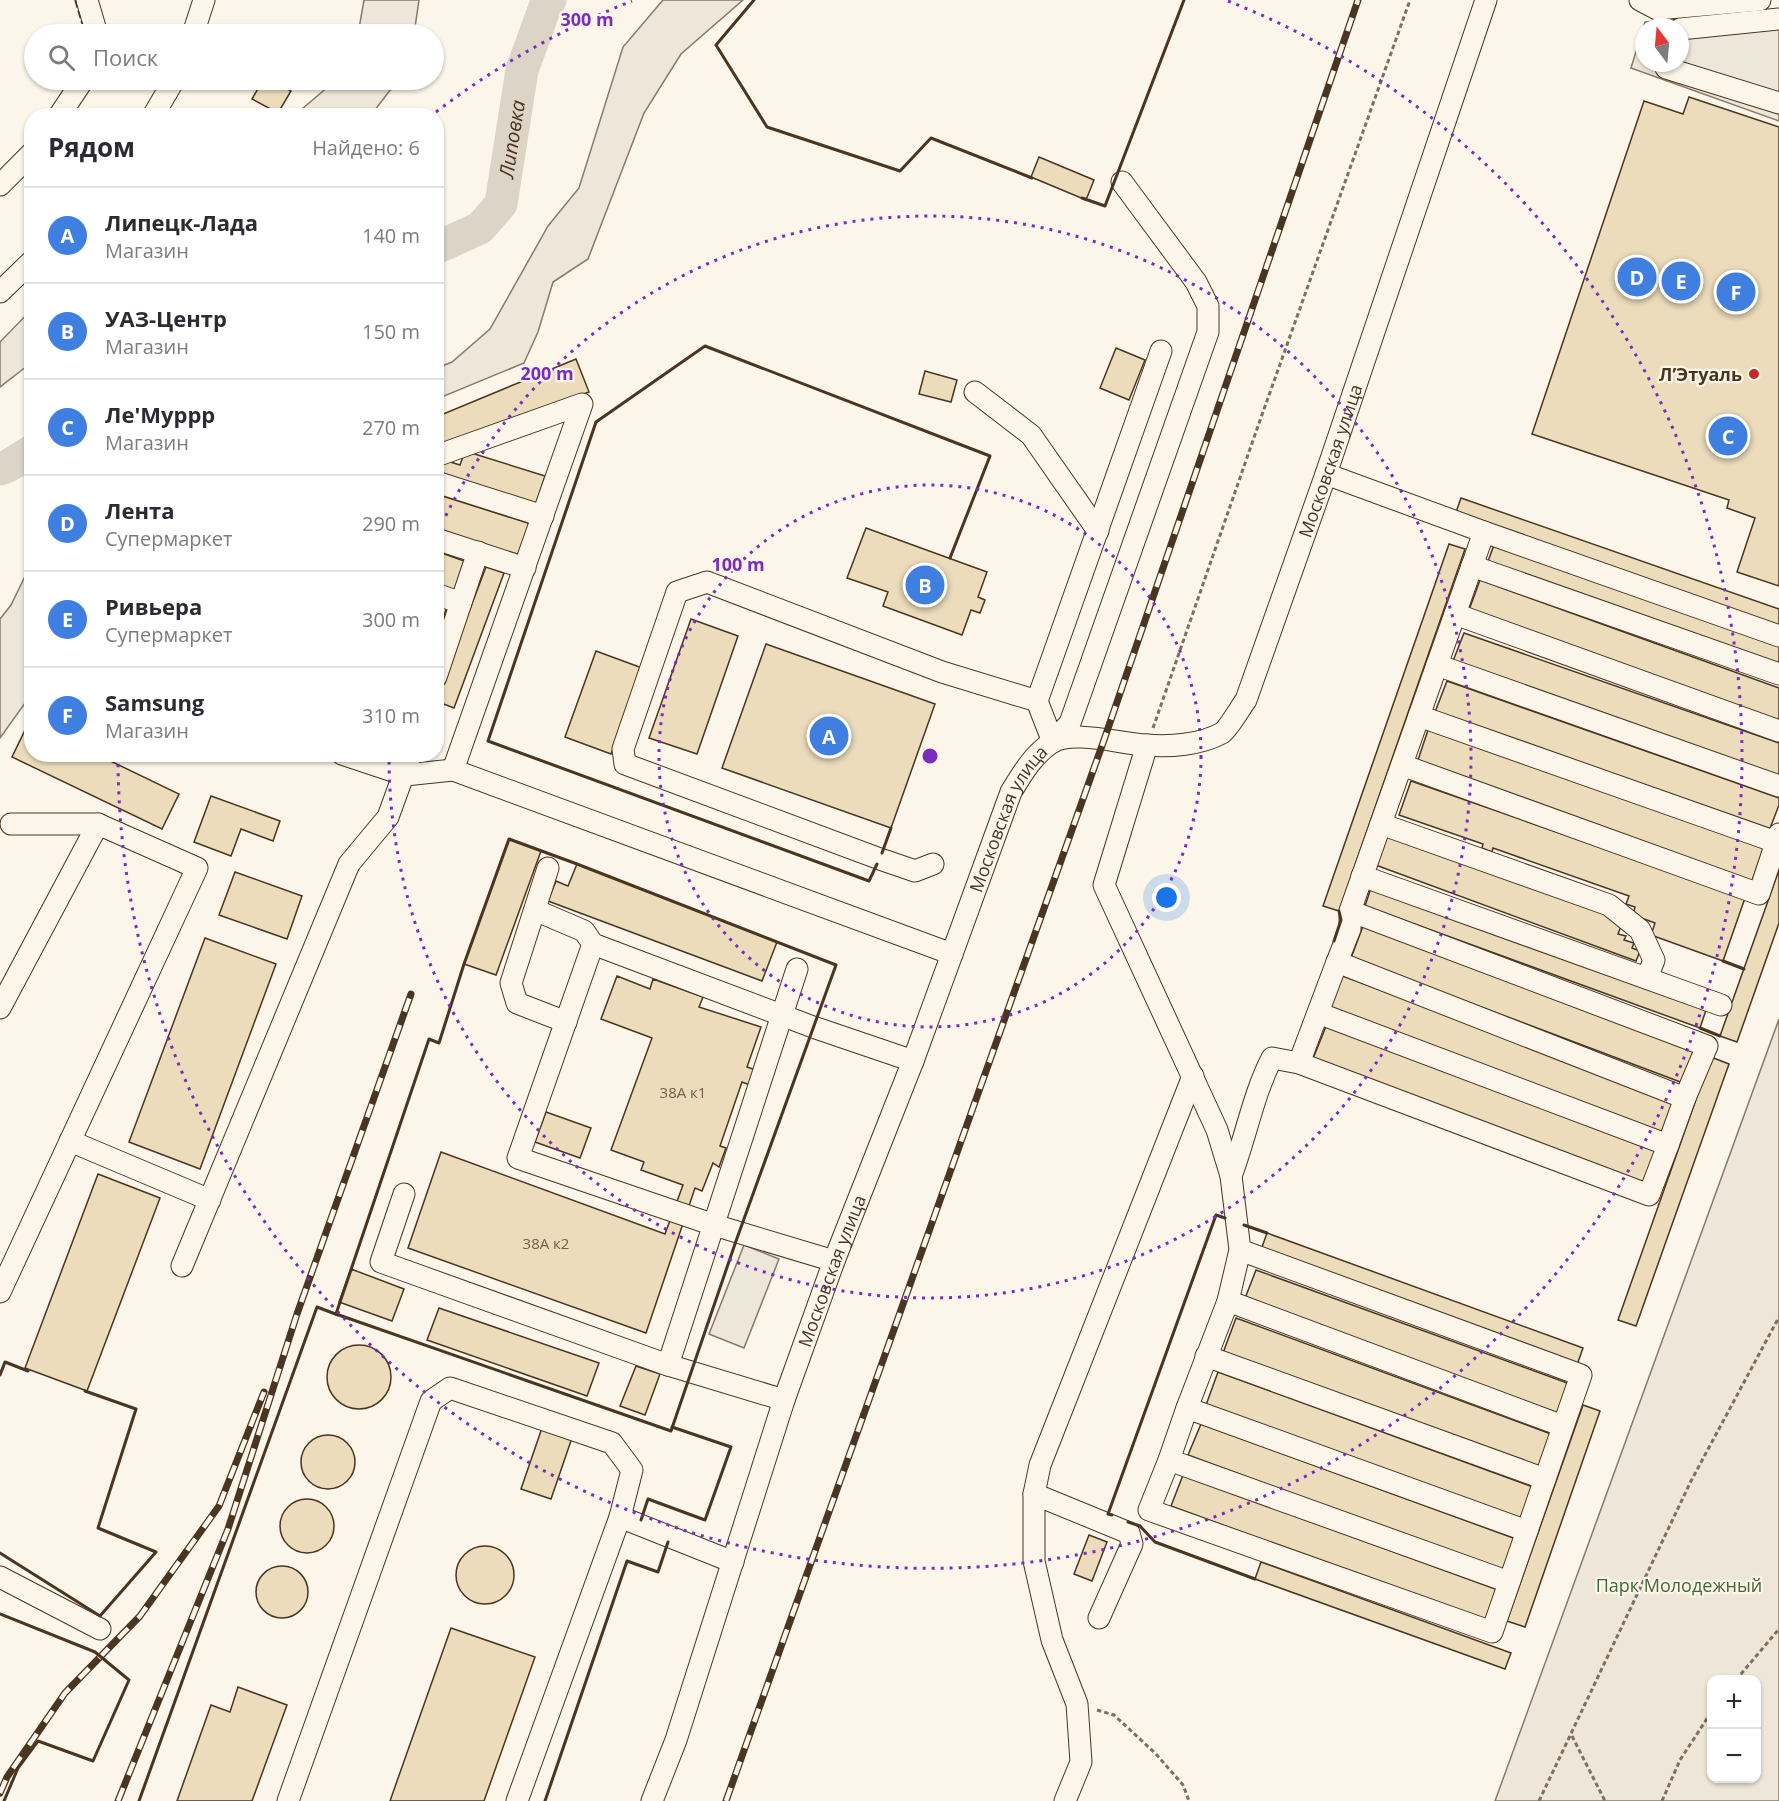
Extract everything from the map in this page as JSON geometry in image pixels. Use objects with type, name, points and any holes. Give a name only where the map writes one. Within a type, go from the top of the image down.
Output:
[{"type":"street","points":[[87,0],[94,24]]},
{"type":"street","points":[[196,24],[204,0]]},
{"type":"street","name":"Московская улица","points":[[652,1801],[676,1740],[784,1400],[834,1262],[913,1061],[1011,792],[1031,760],[1053,742],[1090,737],[1147,746],[1184,745],[1223,732],[1246,700],[1326,474],[1486,0]]},
{"type":"street","points":[[1640,0],[1657,9],[1760,0]]},
{"type":"street","points":[[1689,28],[1779,19]]},
{"type":"street","points":[[1679,72],[1779,103]]},
{"type":"street","points":[[64,108],[76,90]]},
{"type":"street","points":[[158,108],[168,90]]},
{"type":"street","points":[[0,185],[24,161]]},
{"type":"street","points":[[1122,182],[1196,282],[1208,306],[1208,332],[1070,723],[1053,742],[1037,701],[1161,351]]},
{"type":"street","points":[[0,292],[24,269]]},
{"type":"street","points":[[975,392],[1031,435],[1098,531]]},
{"type":"street","points":[[444,453],[582,404],[453,770]]},
{"type":"street","points":[[1326,474],[1779,636]]},
{"type":"street","points":[[444,485],[543,516]]},
{"type":"street","points":[[1299,1063],[1350,929],[1350,911],[1484,532]]},
{"type":"street","points":[[444,541],[525,567]]},
{"type":"street","points":[[444,643],[461,603],[478,552]]},
{"type":"street","points":[[1472,566],[1779,674]]},
{"type":"street","points":[[933,864],[915,870],[625,764],[623,749],[677,592],[707,582],[942,672],[1037,701]]},
{"type":"street","points":[[444,597],[461,603]]},
{"type":"street","points":[[1455,614],[1779,731]]},
{"type":"street","points":[[1437,665],[1779,786]]},
{"type":"street","points":[[1402,765],[1759,894],[1778,838],[1419,716]]},
{"type":"street","points":[[1147,746],[1104,885],[1217,1130],[1231,1176],[1240,1250],[1228,1301],[1149,1510],[1492,1632],[1581,1374],[1240,1250]]},
{"type":"street","points":[[390,762],[453,770],[952,954]]},
{"type":"street","points":[[182,1266],[349,864],[388,817],[408,765]]},
{"type":"street","points":[[0,1292],[8,1256],[70,1141],[197,868],[98,824],[11,824]]},
{"type":"street","points":[[0,1008],[98,824]]},
{"type":"street","points":[[1381,824],[1609,905],[1640,930],[1654,960],[1647,978]]},
{"type":"street","points":[[548,868],[511,982],[517,1003],[566,1022]]},
{"type":"street","points":[[1362,876],[1721,1005]]},
{"type":"street","points":[[535,910],[584,931],[593,944],[783,1016],[913,1061]]},
{"type":"street","points":[[1231,1176],[1244,1142],[1261,1079],[1272,1058],[1299,1063],[1649,1195],[1707,1046],[1350,911]]},
{"type":"street","points":[[593,944],[518,1158],[714,1225],[834,1262]]},
{"type":"street","points":[[1337,962],[1685,1098]]},
{"type":"street","points":[[668,1365],[797,969]]},
{"type":"street","points":[[1318,1013],[1668,1145]]},
{"type":"street","points":[[1065,1801],[1081,1762],[1077,1704],[1052,1640],[1034,1561],[1034,1494],[1040,1465],[1193,1076]]},
{"type":"street","points":[[70,1141],[210,1200]]},
{"type":"street","points":[[404,1194],[381,1262],[668,1365],[784,1400]]},
{"type":"street","points":[[1228,1301],[1563,1426]]},
{"type":"street","points":[[1206,1356],[1545,1479]]},
{"type":"street","points":[[288,1801],[431,1401],[450,1388],[612,1443],[632,1470],[620,1517],[517,1801]]},
{"type":"street","points":[[1187,1408],[1527,1531]]},
{"type":"street","points":[[1169,1460],[1509,1582]]},
{"type":"street","points":[[1034,1494],[1129,1533],[1132,1544],[1099,1618]]},
{"type":"street","points":[[620,1517],[733,1562]]},
{"type":"street","points":[[0,1577],[100,1629]]},
{"type":"path","points":[[1147,746],[1410,0]]},
{"type":"path","points":[[1539,1801],[1691,1480],[1779,1317]]},
{"type":"path","points":[[1740,1675],[1779,1629]]},
{"type":"path","points":[[1077,1704],[1114,1716],[1156,1754],[1183,1785],[1189,1801]]},
{"type":"path","points":[[1662,1801],[1680,1760],[1707,1719]]},
{"type":"path","points":[[1571,1735],[1605,1801]]},
{"type":"green space","points":[[364,0],[419,0],[415,24],[360,24]]},
{"type":"green space","points":[[663,0],[743,0],[681,54],[644,113],[588,259],[553,282],[538,332],[524,363],[444,396],[444,365],[452,362],[490,329],[548,226],[579,188],[623,47]]},
{"type":"green space","points":[[324,90],[390,90],[376,108],[303,108]]},
{"type":"green space","points":[[24,317],[24,368],[0,387],[0,342]]},
{"type":"green space","points":[[24,578],[24,705],[0,738],[0,619],[11,605]]},
{"type":"green space","name":"Парк Молодежный","points":[[1779,1019],[1779,1801],[1495,1801]]},
{"type":"shaded area","points":[[1779,10],[1779,121],[1642,72],[1689,72],[1689,18]]},
{"type":"shaded area","points":[[1635,55],[1635,69],[1631,68]]},
{"type":"shaded area","points":[[744,1245],[779,1259],[744,1348],[709,1334]]},
{"type":"building","points":[[257,90],[291,91],[281,108],[269,108],[252,99]]},
{"type":"building","points":[[1689,97],[1779,127],[1779,586],[1737,572],[1755,518],[1727,508],[1729,500],[1532,434],[1644,101],[1683,114]]},
{"type":"building","points":[[1039,157],[1094,180],[1086,200],[1031,177]]},
{"type":"building","points":[[1116,348],[1145,360],[1129,400],[1100,388]]},
{"type":"building","points":[[576,359],[589,392],[444,446],[444,414]]},
{"type":"building","points":[[925,371],[957,380],[951,402],[919,394]]},
{"type":"building","points":[[465,451],[545,476],[535,507],[444,476],[444,460],[460,465]]},
{"type":"building","points":[[444,497],[534,525],[524,558],[444,531]]},
{"type":"building","points":[[1461,498],[1779,609],[1779,628],[1455,515]]},
{"type":"building","points":[[866,528],[987,572],[978,597],[985,600],[980,613],[971,610],[962,635],[883,606],[888,592],[847,578]]},
{"type":"building","points":[[1449,544],[1465,549],[1339,911],[1323,906]]},
{"type":"building","points":[[1494,545],[1779,646],[1779,667],[1487,564]]},
{"type":"building","points":[[444,554],[467,562],[455,591],[444,588]]},
{"type":"building","points":[[486,567],[504,573],[454,708],[444,704],[444,677]]},
{"type":"building","points":[[1480,580],[1779,688],[1779,722],[1469,610]]},
{"type":"building","points":[[691,619],[738,636],[697,754],[649,738]]},
{"type":"building","points":[[1464,633],[1779,743],[1779,776],[1453,661]]},
{"type":"building","points":[[766,644],[935,704],[891,828],[722,768]]},
{"type":"building","points":[[596,651],[642,668],[611,754],[565,737]]},
{"type":"building","points":[[1447,681],[1779,798],[1779,805],[1769,831],[1435,712]]},
{"type":"building","points":[[1428,730],[1764,847],[1752,881],[1417,763]]},
{"type":"building","points":[[24,732],[24,762],[113,762],[179,794],[162,829],[12,757]]},
{"type":"building","points":[[1411,781],[1745,898],[1723,961],[1651,935],[1655,923],[1633,915],[1635,907],[1626,904],[1629,896],[1493,848],[1492,852],[1482,848],[1483,844],[1399,815]]},
{"type":"building","points":[[211,796],[280,821],[273,841],[241,829],[231,856],[194,842]]},
{"type":"building","points":[[1385,833],[1623,921],[1618,934],[1626,936],[1624,940],[1634,943],[1632,948],[1640,951],[1636,961],[1373,864]]},
{"type":"building","points":[[509,839],[541,851],[496,975],[464,964]]},
{"type":"building","points":[[577,864],[777,942],[762,981],[548,901],[556,881],[568,886]]},
{"type":"building","points":[[1779,870],[1779,923],[1737,1042],[1720,1036]]},
{"type":"building","points":[[235,872],[302,896],[287,939],[219,915]]},
{"type":"building","points":[[1371,888],[1706,1010],[1700,1028],[1365,906]]},
{"type":"building","points":[[1363,926],[1695,1051],[1683,1083],[1351,958]]},
{"type":"building","points":[[205,938],[276,964],[200,1169],[129,1142]]},
{"type":"building","points":[[1340,975],[1675,1099],[1662,1133],[1328,1009]]},
{"type":"building","points":[[617,976],[650,989],[653,979],[703,997],[699,1007],[761,1027],[747,1067],[756,1070],[750,1085],[742,1082],[720,1146],[726,1148],[719,1167],[713,1163],[702,1191],[695,1188],[646,1333],[408,1248],[441,1152],[665,1234],[683,1185],[641,1170],[644,1162],[611,1150],[652,1038],[601,1019]]},
{"type":"building","points":[[1327,1024],[1657,1150],[1645,1183],[1312,1061]]},
{"type":"building","points":[[1711,1057],[1729,1064],[1636,1326],[1618,1320]]},
{"type":"building","points":[[546,1112],[591,1128],[580,1158],[535,1142]]},
{"type":"building","points":[[98,1174],[160,1198],[87,1391],[25,1368]]},
{"type":"building","points":[[1267,1233],[1583,1348],[1577,1365],[1261,1250]]},
{"type":"building","points":[[351,1269],[404,1289],[392,1321],[339,1302]]},
{"type":"building","points":[[1256,1270],[1570,1384],[1560,1414],[1244,1301]]},
{"type":"building","points":[[439,1308],[599,1363],[587,1396],[427,1340]]},
{"type":"building","points":[[1236,1318],[1551,1434],[1541,1467],[1223,1353]]},
{"type":"building","points":[[359,1345],[377,1351],[385,1359],[391,1377],[385,1395],[377,1403],[359,1409],[341,1403],[333,1395],[327,1377],[333,1359],[341,1351]]},
{"type":"building","points":[[636,1366],[660,1374],[645,1415],[620,1406]]},
{"type":"building","points":[[1218,1372],[1533,1487],[1521,1519],[1206,1405]]},
{"type":"building","points":[[1583,1405],[1600,1411],[1525,1627],[1507,1621]]},
{"type":"building","points":[[1201,1424],[1516,1539],[1504,1572],[1188,1455]]},
{"type":"building","points":[[543,1425],[573,1435],[551,1499],[521,1489]]},
{"type":"building","points":[[328,1435],[338,1437],[347,1443],[353,1452],[355,1462],[353,1472],[347,1481],[338,1487],[328,1489],[318,1487],[309,1481],[303,1472],[301,1462],[303,1452],[309,1443],[318,1437]]},
{"type":"building","points":[[1183,1475],[1498,1590],[1487,1622],[1171,1506]]},
{"type":"building","points":[[307,1499],[317,1501],[326,1507],[332,1516],[334,1526],[332,1536],[326,1545],[317,1551],[307,1553],[297,1551],[288,1545],[282,1536],[280,1526],[282,1516],[288,1507],[297,1501]]},
{"type":"building","points":[[1089,1535],[1107,1542],[1092,1581],[1074,1574]]},
{"type":"building","points":[[479,1546],[491,1546],[506,1554],[514,1569],[514,1581],[506,1596],[491,1604],[479,1604],[464,1596],[456,1581],[456,1569],[464,1554]]},
{"type":"building","points":[[1261,1562],[1511,1653],[1505,1669],[1255,1579]]},
{"type":"building","points":[[282,1566],[292,1568],[300,1574],[306,1582],[308,1592],[306,1602],[300,1610],[292,1616],[282,1618],[272,1616],[264,1610],[258,1602],[256,1592],[258,1582],[264,1574],[272,1568]]},
{"type":"building","points":[[451,1628],[535,1657],[484,1801],[390,1801]]},
{"type":"building","points":[[238,1687],[287,1705],[252,1801],[177,1801],[211,1705],[230,1712]]},
{"type":"waterway","name":"Липовка","points":[[444,244],[480,228],[501,204],[522,70],[545,7],[550,0]]},
{"type":"waterway","name":"Липовка","points":[[0,469],[24,456]]},
{"type":"railway","points":[[726,1801],[1104,740],[1358,0]]},
{"type":"railway","points":[[118,1801],[228,1529],[297,1314],[411,994]]},
{"type":"railway","points":[[0,1793],[7,1777],[65,1693],[140,1616],[219,1506],[264,1392]]},
{"type":"fence","points":[[75,0],[82,24]]},
{"type":"wall","points":[[754,0],[716,45],[767,127],[900,171],[931,138],[1032,178]]},
{"type":"wall","points":[[1082,198],[1105,206],[1184,0]]},
{"type":"wall","points":[[877,864],[869,881],[488,741],[596,422],[705,346],[990,456],[950,558]]},
{"type":"wall","points":[[882,853],[891,828]]},
{"type":"wall","points":[[509,839],[836,965],[736,1241],[671,1431],[336,1314],[429,1039],[439,1043],[464,964],[509,839]]},
{"type":"wall","points":[[1334,941],[1341,920],[1339,911]]},
{"type":"wall","points":[[1723,961],[1744,969]]},
{"type":"wall","points":[[1700,1028],[1720,1036]]},
{"type":"wall","points":[[1112,1515],[1108,1514],[1216,1215],[1225,1218]]},
{"type":"wall","points":[[1244,1225],[1267,1233]]},
{"type":"wall","points":[[139,1801],[317,1307],[338,1315]]},
{"type":"wall","points":[[0,1375],[5,1362],[28,1371]]},
{"type":"wall","points":[[0,1553],[100,1616],[156,1552],[98,1528],[136,1409],[85,1391]]},
{"type":"wall","points":[[641,1520],[648,1499],[705,1520],[731,1447],[672,1427]]},
{"type":"wall","points":[[1128,1522],[1140,1526],[1155,1542],[1255,1579]]},
{"type":"wall","points":[[545,1801],[627,1561],[658,1572],[668,1542]]},
{"type":"wall","points":[[0,1614],[95,1652],[129,1680],[93,1761],[38,1741],[18,1768],[4,1801]]},
{"type":"place","name":"Лента","points":[[1637,277]]},
{"type":"place","name":"Ривьера","points":[[1681,281]]},
{"type":"place","name":"Samsung","points":[[1736,292]]},
{"type":"place","name":"Л’Этуаль","points":[[1754,374]]},
{"type":"place","name":"Ле'Муррр","points":[[1728,436]]},
{"type":"place","name":"УАЗ-Центр","points":[[925,585]]},
{"type":"place","name":"Липецк-Лада","points":[[829,736]]}]
